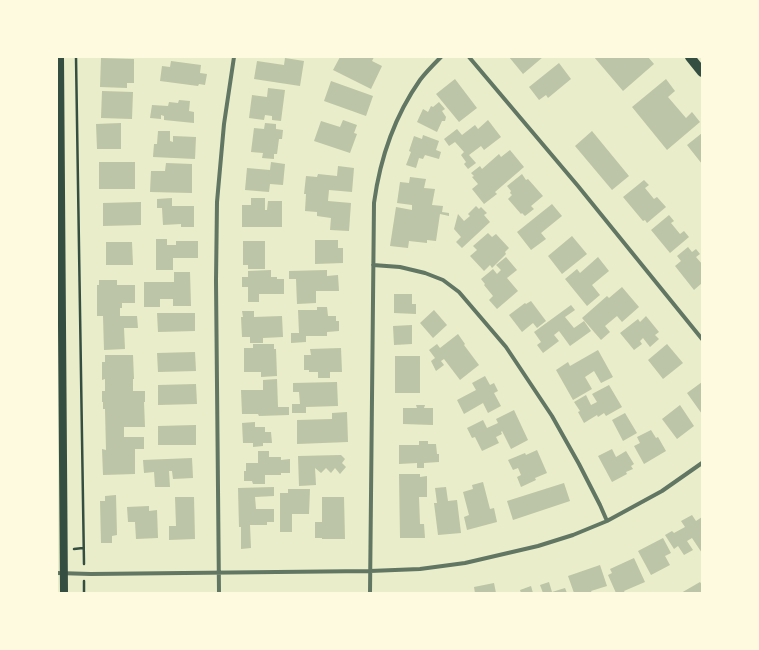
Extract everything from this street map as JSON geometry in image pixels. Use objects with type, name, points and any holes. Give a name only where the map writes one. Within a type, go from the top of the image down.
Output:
[{"type":"main road","points":[[60,57],[60,574],[64,593]]},
{"type":"main road","points":[[690,57],[702,72]]},
{"type":"street","points":[[219,593],[216,289],[217,202],[224,124],[234,57]]},
{"type":"street","points":[[370,593],[372,265],[374,203],[383,156],[402,107],[421,79],[441,57]]},
{"type":"street","points":[[469,57],[578,186],[702,339]]},
{"type":"street","points":[[372,265],[400,267],[425,273],[443,280],[459,292],[506,347],[548,410],[579,464],[607,521]]},
{"type":"street","points":[[60,574],[370,571],[420,569],[465,563],[538,546],[607,521],[662,491],[702,463]]},
{"type":"path","points":[[76,57],[84,593]]},
{"type":"building","points":[[340,57],[374,57],[372,61],[382,66],[371,89],[333,70]]},
{"type":"building","points":[[509,57],[543,57],[523,74]]},
{"type":"building","points":[[594,57],[648,57],[654,64],[623,91]]},
{"type":"building","points":[[101,58],[134,59],[134,83],[127,83],[127,88],[100,87]]},
{"type":"building","points":[[285,58],[304,61],[300,86],[254,79],[257,61],[284,65]]},
{"type":"building","points":[[171,61],[201,65],[200,73],[207,74],[205,85],[199,84],[198,86],[160,81],[162,66],[170,67]]},
{"type":"building","points":[[559,63],[571,79],[548,98],[546,95],[539,100],[529,87]]},
{"type":"building","points":[[455,79],[477,108],[459,122],[436,94]]},
{"type":"building","points":[[666,79],[675,91],[668,97],[686,118],[692,112],[700,122],[667,150],[632,107]]},
{"type":"building","points":[[331,81],[373,96],[366,116],[324,101]]},
{"type":"building","points":[[268,88],[285,90],[281,121],[272,120],[272,116],[265,115],[264,120],[249,118],[252,95],[267,97]]},
{"type":"building","points":[[102,91],[133,92],[132,119],[101,118]]},
{"type":"building","points":[[179,100],[190,101],[189,111],[194,112],[194,123],[164,120],[164,116],[161,115],[161,119],[150,118],[152,105],[168,106],[169,102],[178,103]]},
{"type":"building","points":[[439,102],[445,109],[442,111],[446,117],[445,121],[442,121],[437,132],[417,122],[423,109],[428,112],[431,106],[433,107]]},
{"type":"building","points":[[343,120],[357,125],[354,133],[357,134],[350,153],[314,141],[321,121],[340,127]]},
{"type":"building","points":[[488,120],[501,137],[484,150],[481,146],[469,155],[476,163],[468,169],[464,164],[466,162],[461,155],[464,152],[455,142],[449,146],[444,139],[457,129],[462,135],[475,125],[478,129]]},
{"type":"building","points":[[121,123],[121,149],[97,149],[96,124]]},
{"type":"building","points":[[265,123],[276,124],[276,129],[283,130],[282,139],[279,139],[277,154],[274,154],[274,159],[262,158],[263,153],[251,152],[254,128],[264,129]]},
{"type":"building","points":[[158,131],[170,131],[170,141],[173,142],[173,136],[196,137],[195,159],[153,157],[154,144],[157,144]]},
{"type":"building","points":[[592,131],[629,176],[612,190],[575,146]]},
{"type":"building","points":[[702,133],[702,164],[687,145]]},
{"type":"building","points":[[423,135],[439,141],[436,150],[441,152],[439,159],[425,155],[423,159],[419,158],[416,168],[406,165],[411,152],[409,151],[414,136],[422,139]]},
{"type":"building","points":[[510,150],[524,167],[495,192],[497,194],[484,204],[472,189],[478,184],[472,177],[474,176],[471,173],[480,166],[482,169],[499,154],[501,157]]},
{"type":"building","points":[[99,162],[135,162],[135,189],[99,189]]},
{"type":"building","points":[[271,162],[285,164],[283,185],[270,184],[269,192],[245,190],[247,168],[270,170]]},
{"type":"building","points":[[166,163],[192,164],[192,193],[150,192],[151,171],[165,171]]},
{"type":"building","points":[[338,166],[354,168],[352,192],[329,190],[328,201],[351,203],[349,231],[330,230],[331,218],[317,216],[317,212],[305,211],[306,194],[304,194],[306,176],[317,177],[318,174],[337,176]]},
{"type":"building","points":[[522,174],[526,180],[528,179],[543,196],[531,206],[534,209],[525,216],[522,213],[521,214],[508,199],[512,195],[507,186]]},
{"type":"building","points":[[410,177],[426,179],[424,188],[435,189],[432,205],[443,206],[442,212],[449,213],[449,216],[440,214],[436,241],[427,240],[427,243],[409,241],[408,248],[390,246],[396,207],[412,210],[412,205],[397,203],[400,182],[409,183]]},
{"type":"building","points":[[644,180],[649,185],[645,188],[654,199],[657,197],[666,207],[647,223],[645,220],[643,221],[623,197]]},
{"type":"building","points":[[172,198],[172,206],[194,206],[194,227],[181,227],[181,224],[163,225],[162,208],[157,208],[157,199]]},
{"type":"building","points":[[251,198],[265,198],[265,210],[267,210],[268,201],[282,201],[282,227],[242,227],[242,205],[251,205]]},
{"type":"building","points":[[141,202],[141,225],[103,226],[103,203]]},
{"type":"building","points":[[552,204],[562,216],[541,233],[546,239],[531,250],[517,232]]},
{"type":"building","points":[[476,206],[479,209],[481,207],[487,213],[484,215],[490,222],[462,248],[456,242],[461,237],[454,229],[458,214],[464,221],[470,216],[468,214]]},
{"type":"building","points":[[669,215],[674,221],[671,223],[680,234],[684,231],[689,237],[670,253],[651,230]]},
{"type":"building","points":[[488,233],[492,237],[496,234],[509,248],[505,252],[506,254],[492,268],[490,265],[484,271],[470,256],[477,250],[473,246]]},
{"type":"building","points":[[572,236],[587,254],[562,274],[548,256]]},
{"type":"building","points":[[156,239],[167,239],[167,245],[176,245],[176,241],[198,241],[198,258],[173,258],[173,270],[156,270]]},
{"type":"building","points":[[315,240],[338,240],[338,248],[343,248],[343,263],[315,264]]},
{"type":"building","points":[[243,241],[265,241],[265,269],[248,269],[248,265],[243,265]]},
{"type":"building","points":[[106,242],[132,242],[133,265],[106,265]]},
{"type":"building","points":[[688,247],[692,252],[696,249],[700,254],[696,257],[702,264],[702,283],[694,290],[675,266],[681,261],[677,256]]},
{"type":"building","points":[[506,257],[517,270],[507,278],[518,291],[497,309],[489,300],[493,296],[481,279],[493,269],[497,274],[501,270],[496,265]]},
{"type":"building","points":[[598,257],[609,271],[592,285],[600,295],[587,306],[565,279],[577,269],[580,273]]},
{"type":"building","points":[[271,270],[271,277],[284,279],[284,294],[259,294],[259,302],[248,302],[248,287],[242,287],[242,277],[248,277],[248,271]]},
{"type":"building","points":[[327,270],[327,276],[338,275],[339,291],[316,291],[316,303],[297,304],[296,279],[289,279],[289,271]]},
{"type":"building","points":[[174,272],[190,272],[191,306],[173,306],[173,299],[160,299],[160,307],[144,307],[144,282],[174,282]]},
{"type":"building","points":[[99,280],[117,280],[117,285],[135,285],[135,303],[122,303],[122,308],[120,308],[120,316],[137,316],[138,328],[124,328],[125,349],[104,350],[103,316],[97,316],[97,285],[99,285]]},
{"type":"building","points":[[622,287],[639,307],[622,322],[617,316],[605,326],[610,332],[601,340],[582,318],[607,296],[609,298]]},
{"type":"building","points":[[394,294],[412,294],[412,304],[416,304],[416,314],[394,313]]},
{"type":"building","points":[[531,301],[546,321],[537,328],[533,323],[522,332],[509,315],[525,303],[526,304]]},
{"type":"building","points":[[571,305],[575,310],[565,317],[574,328],[584,321],[591,331],[570,346],[559,331],[554,335],[559,341],[543,353],[537,345],[541,342],[534,332]]},
{"type":"building","points":[[317,307],[327,307],[328,316],[336,316],[336,321],[339,321],[339,331],[327,332],[327,336],[306,336],[306,342],[291,343],[291,333],[299,333],[298,310],[317,310]]},
{"type":"building","points":[[434,310],[447,325],[433,338],[420,323]]},
{"type":"building","points":[[242,311],[254,311],[254,317],[282,316],[283,337],[263,338],[263,343],[250,343],[250,337],[242,337]]},
{"type":"building","points":[[157,313],[195,313],[195,331],[158,332]]},
{"type":"building","points":[[646,316],[659,332],[655,335],[659,339],[650,347],[643,338],[640,341],[642,344],[634,350],[620,333],[638,319],[640,322]]},
{"type":"building","points":[[412,325],[412,344],[394,345],[393,326]]},
{"type":"building","points":[[458,334],[465,344],[464,345],[479,365],[460,380],[444,359],[441,361],[444,365],[436,371],[431,361],[435,358],[429,350],[437,344],[440,348]]},
{"type":"building","points":[[253,344],[274,344],[274,349],[276,349],[277,376],[261,377],[261,372],[244,372],[244,348],[253,348]]},
{"type":"building","points":[[667,344],[683,363],[663,379],[648,360]]},
{"type":"building","points":[[341,348],[342,372],[330,372],[330,378],[318,378],[318,372],[309,372],[309,370],[304,370],[304,355],[311,355],[310,349]]},
{"type":"building","points":[[598,350],[613,377],[601,383],[594,371],[585,377],[592,389],[573,400],[556,370],[568,362],[570,366]]},
{"type":"building","points":[[195,352],[196,371],[158,372],[157,353]]},
{"type":"building","points":[[105,355],[133,355],[133,391],[145,391],[145,427],[124,427],[124,437],[144,437],[144,449],[135,449],[135,474],[103,475],[102,449],[106,450],[105,409],[103,409],[102,402],[102,391],[105,391],[105,379],[102,380],[102,362],[105,362]]},
{"type":"building","points":[[395,356],[420,356],[420,393],[395,393]]},
{"type":"building","points":[[485,376],[490,385],[494,383],[498,391],[494,393],[501,406],[488,413],[483,403],[464,414],[457,400],[476,390],[472,383]]},
{"type":"building","points":[[277,379],[278,407],[289,407],[289,415],[259,416],[258,414],[242,414],[241,390],[263,390],[263,380]]},
{"type":"building","points":[[337,382],[338,406],[306,407],[306,413],[292,413],[292,404],[300,404],[299,392],[293,392],[293,383]]},
{"type":"building","points":[[702,382],[702,414],[687,393]]},
{"type":"building","points":[[196,384],[197,404],[158,405],[158,385]]},
{"type":"building","points":[[609,385],[622,407],[606,416],[604,413],[598,417],[597,415],[584,423],[578,412],[580,411],[574,402],[586,395],[591,405],[597,402],[592,394]]},
{"type":"building","points":[[416,405],[425,405],[424,408],[433,408],[433,425],[403,424],[403,408],[417,408]]},
{"type":"building","points":[[680,405],[694,426],[677,439],[662,419]]},
{"type":"building","points":[[514,410],[528,440],[511,449],[502,431],[502,434],[496,437],[499,443],[482,451],[475,437],[472,438],[467,428],[483,420],[487,428],[498,423],[496,419]]},
{"type":"building","points":[[347,412],[348,442],[297,444],[297,420],[332,419],[332,413]]},
{"type":"building","points":[[625,413],[637,433],[623,441],[612,420]]},
{"type":"building","points":[[255,422],[255,427],[265,427],[265,432],[271,432],[272,443],[263,443],[263,446],[253,447],[253,443],[243,443],[242,423]]},
{"type":"building","points":[[196,425],[196,445],[158,445],[158,426]]},
{"type":"building","points":[[651,430],[656,438],[658,437],[666,451],[644,464],[634,446],[640,443],[637,437]]},
{"type":"building","points":[[419,441],[428,441],[428,444],[436,444],[437,454],[439,454],[439,462],[424,463],[424,468],[417,468],[417,463],[399,464],[399,445],[419,445]]},
{"type":"building","points":[[612,449],[616,457],[626,451],[634,464],[631,466],[633,469],[626,472],[627,474],[612,482],[598,456]]},
{"type":"building","points":[[537,450],[547,473],[535,478],[536,480],[521,487],[517,477],[521,475],[518,468],[513,470],[508,460]]},
{"type":"building","points":[[258,451],[269,451],[269,457],[281,457],[281,460],[290,459],[290,473],[281,473],[281,475],[265,475],[265,484],[253,484],[252,481],[244,481],[246,463],[258,463]]},
{"type":"building","points":[[341,455],[345,459],[342,463],[346,467],[340,474],[335,468],[331,473],[326,468],[321,473],[315,468],[316,485],[299,486],[298,456]]},
{"type":"building","points":[[192,458],[193,478],[173,479],[172,471],[169,471],[170,487],[155,487],[154,472],[144,473],[143,460]]},
{"type":"building","points":[[399,474],[420,474],[420,477],[427,476],[427,497],[419,497],[420,524],[424,524],[425,538],[400,538]]},
{"type":"building","points":[[483,482],[490,509],[494,508],[497,522],[467,530],[464,517],[469,515],[463,492],[473,489],[472,485]]},
{"type":"building","points":[[564,483],[570,501],[513,520],[507,501]]},
{"type":"building","points":[[274,487],[274,496],[255,497],[256,509],[274,509],[274,522],[267,522],[267,525],[250,525],[251,548],[241,549],[238,488]]},
{"type":"building","points":[[446,487],[448,501],[457,500],[461,533],[438,535],[434,503],[437,503],[435,488]]},
{"type":"building","points":[[288,489],[310,489],[309,514],[292,514],[292,532],[280,532],[280,493],[288,493]]},
{"type":"building","points":[[116,495],[117,535],[112,536],[112,543],[101,543],[100,501],[105,501],[105,496]]},
{"type":"building","points":[[175,497],[194,497],[195,539],[169,540],[169,526],[176,526]]},
{"type":"building","points":[[322,497],[344,497],[345,539],[315,538],[315,522],[322,522]]},
{"type":"building","points":[[149,506],[149,511],[157,510],[158,538],[136,539],[135,522],[128,522],[127,507]]},
{"type":"building","points":[[692,515],[696,521],[702,517],[702,553],[692,538],[687,541],[693,550],[684,555],[678,546],[674,549],[665,535],[672,531],[674,533],[685,527],[681,521]]},
{"type":"building","points":[[663,538],[671,553],[665,556],[670,565],[651,575],[638,551]]},
{"type":"building","points":[[634,558],[645,582],[624,591],[625,593],[616,593],[608,575],[612,573],[610,569]]},
{"type":"building","points":[[600,565],[607,586],[591,591],[592,593],[574,593],[568,576]]},
{"type":"building","points":[[549,582],[552,592],[565,588],[567,593],[543,593],[540,585]]},
{"type":"building","points":[[700,582],[702,585],[702,593],[681,593]]},
{"type":"building","points":[[494,583],[496,593],[475,593],[474,587]]},
{"type":"building","points":[[531,586],[533,593],[521,593],[520,590]]}]
